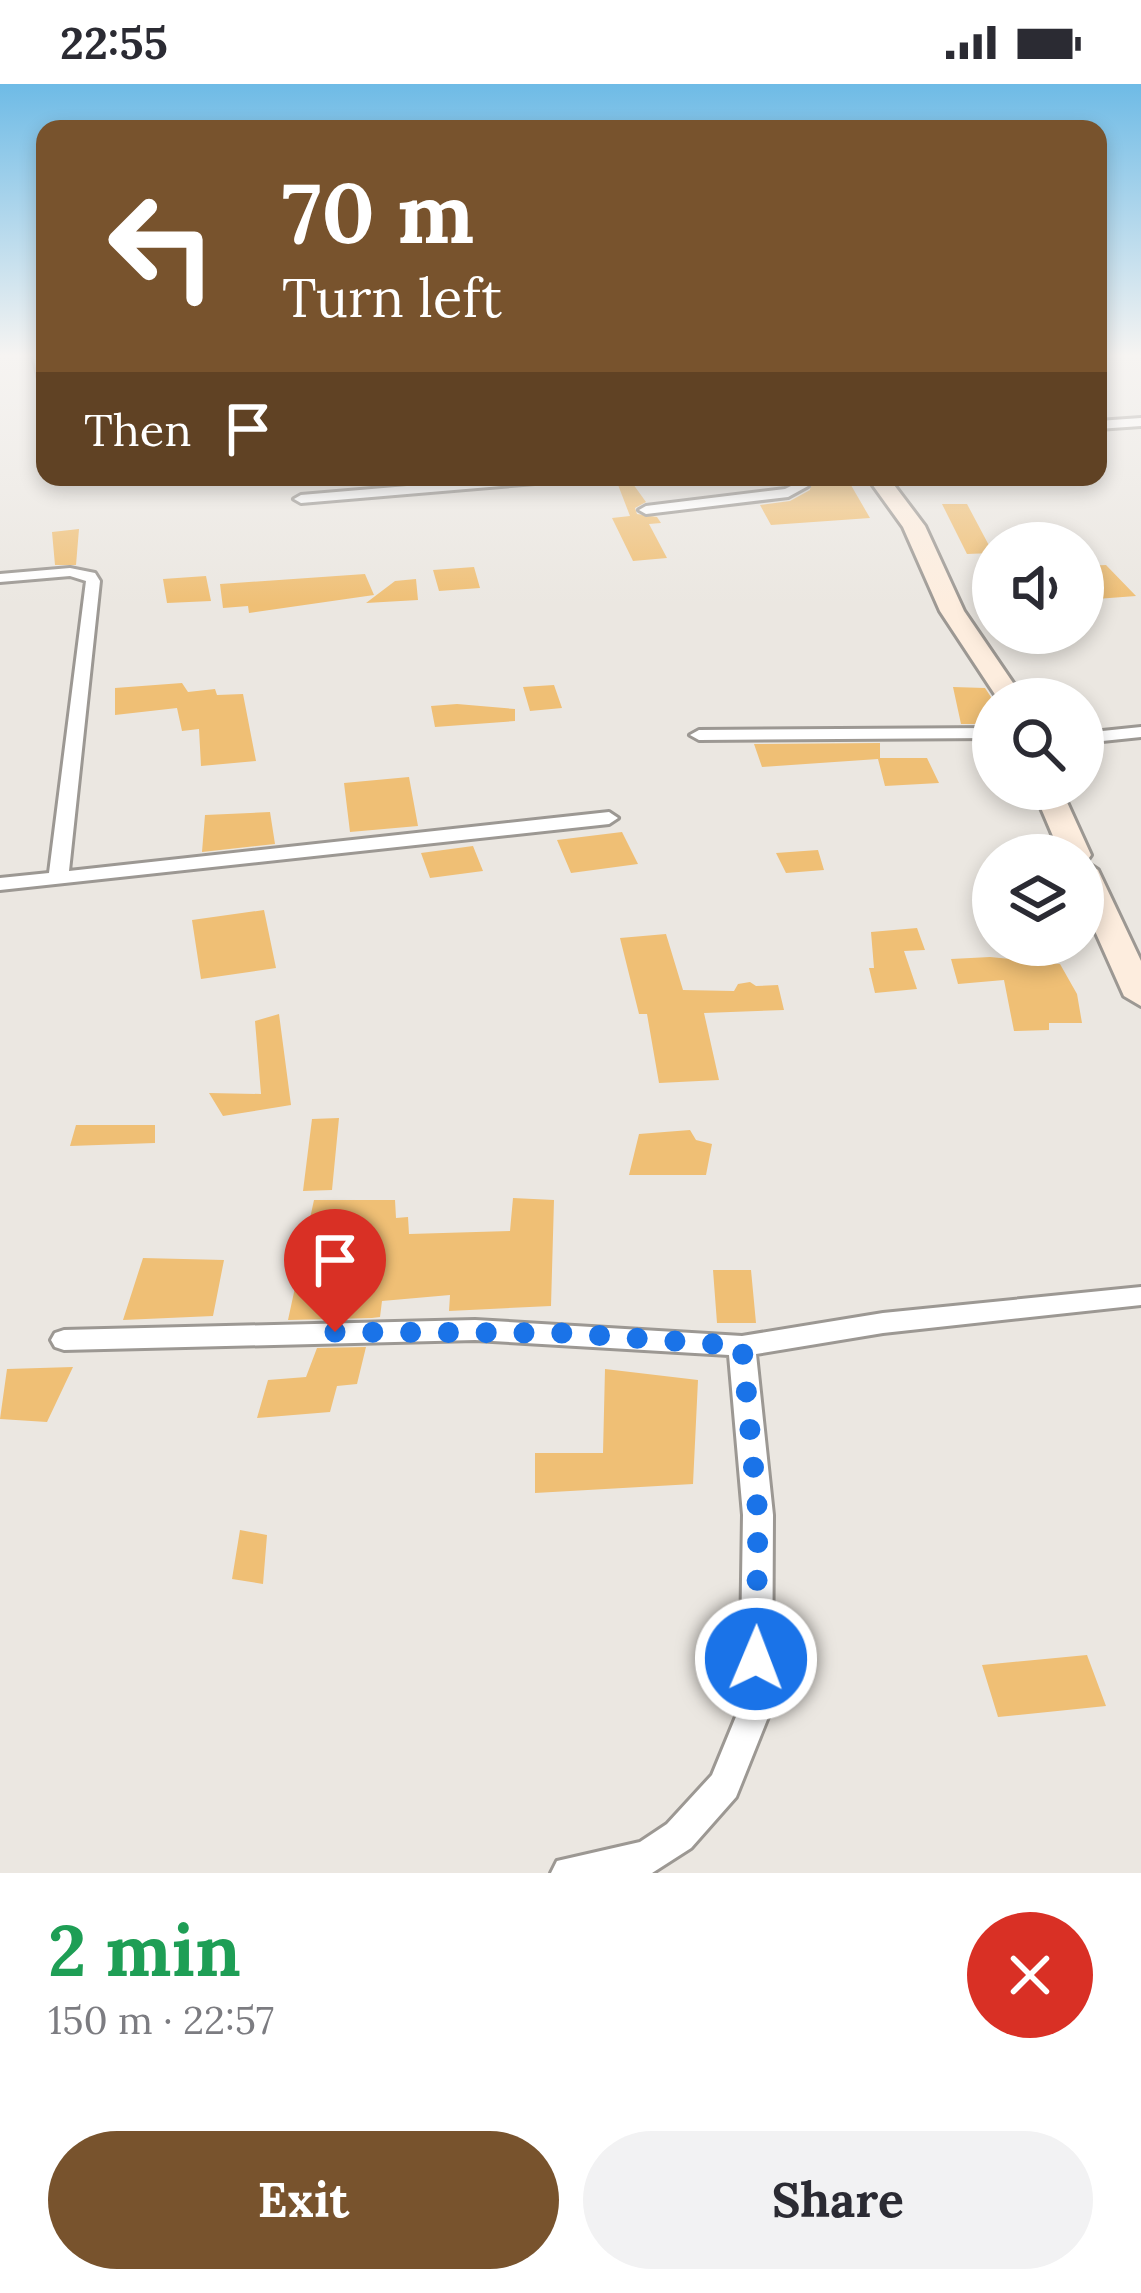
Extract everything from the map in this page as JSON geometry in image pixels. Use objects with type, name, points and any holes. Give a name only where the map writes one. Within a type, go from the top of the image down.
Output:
[{"type":"street","points":[[301,499],[399,486]]},
{"type":"street","points":[[646,510],[788,493],[801,486]]},
{"type":"street","points":[[884,486],[914,526],[952,611],[997,678]]},
{"type":"street","points":[[0,578],[70,572],[93,581],[58,878]]},
{"type":"street","points":[[1104,736],[1141,732]]},
{"type":"street","points":[[699,735],[972,733]]},
{"type":"street","points":[[0,884],[609,818]]},
{"type":"street","points":[[1104,916],[1141,996]]},
{"type":"street","points":[[64,1340],[475,1330],[742,1346],[884,1323],[1141,1296]]},
{"type":"street","points":[[569,1873],[647,1858],[679,1837],[724,1786],[756,1707],[758,1515],[742,1346]]},
{"type":"building","points":[[618,486],[634,486],[646,502],[635,508],[637,514],[657,517],[661,523],[649,524],[667,558],[633,561],[612,518],[630,516]]},
{"type":"building","points":[[811,486],[851,486],[870,518],[771,525],[760,505],[790,501]]},
{"type":"building","points":[[942,504],[967,504],[977,522],[972,522],[972,554],[967,554]]},
{"type":"building","points":[[79,529],[76,565],[55,565],[52,532]]},
{"type":"building","points":[[1106,565],[1136,596],[1104,598]]},
{"type":"building","points":[[474,567],[480,588],[439,591],[433,570]]},
{"type":"building","points":[[365,574],[374,595],[249,613],[248,606],[223,608],[220,584]]},
{"type":"building","points":[[206,576],[211,601],[167,603],[163,579]]},
{"type":"building","points":[[416,579],[418,600],[366,603],[395,581]]},
{"type":"building","points":[[182,683],[188,692],[215,689],[217,695],[243,694],[256,761],[201,766],[199,729],[182,731],[177,708],[115,715],[115,688]]},
{"type":"building","points":[[554,685],[562,708],[530,711],[523,687]]},
{"type":"building","points":[[953,687],[972,688],[972,724],[961,724]]},
{"type":"building","points":[[431,706],[515,709],[515,721],[435,727]]},
{"type":"building","points":[[880,743],[880,758],[927,758],[939,783],[885,786],[878,759],[762,767],[754,744]]},
{"type":"building","points":[[409,777],[418,826],[350,832],[344,783]]},
{"type":"building","points":[[270,812],[275,844],[202,852],[205,815]]},
{"type":"building","points":[[622,832],[638,864],[571,873],[557,840]]},
{"type":"building","points":[[473,846],[483,871],[430,878],[421,853]]},
{"type":"building","points":[[818,850],[824,870],[786,873],[776,853]]},
{"type":"building","points":[[264,910],[276,968],[201,979],[192,920]]},
{"type":"building","points":[[917,928],[925,950],[904,951],[917,989],[875,993],[869,968],[874,968],[871,932]]},
{"type":"building","points":[[666,934],[683,990],[734,991],[738,984],[750,982],[778,985],[784,1010],[704,1013],[719,1080],[659,1083],[647,1014],[639,1014],[620,938]]},
{"type":"building","points":[[972,958],[972,966],[1061,966],[1077,994],[1082,1023],[1049,1023],[1049,1030],[1014,1031],[1004,980],[958,984],[951,959]]},
{"type":"building","points":[[279,1014],[291,1105],[223,1116],[209,1093],[261,1094],[255,1021]]},
{"type":"building","points":[[339,1118],[332,1190],[303,1191],[312,1119]]},
{"type":"building","points":[[76,1125],[155,1125],[155,1143],[70,1146]]},
{"type":"building","points":[[690,1130],[696,1140],[712,1144],[706,1175],[629,1175],[639,1134]]},
{"type":"building","points":[[513,1198],[554,1200],[551,1306],[449,1311],[450,1295],[382,1301],[380,1317],[288,1320],[314,1200],[395,1200],[396,1218],[408,1217],[409,1234],[510,1231]]},
{"type":"building","points":[[143,1258],[224,1260],[213,1316],[123,1320]]},
{"type":"building","points":[[713,1270],[751,1270],[756,1323],[717,1323]]},
{"type":"building","points":[[366,1347],[357,1384],[337,1386],[330,1412],[257,1418],[268,1380],[306,1377],[317,1348]]},
{"type":"building","points":[[73,1367],[47,1422],[0,1419],[7,1369]]},
{"type":"building","points":[[605,1369],[698,1380],[693,1484],[535,1493],[535,1453],[603,1453]]},
{"type":"building","points":[[240,1530],[267,1535],[263,1584],[232,1579]]},
{"type":"building","points":[[1087,1655],[1106,1706],[998,1717],[982,1665]]},
{"type":"route","points":[[335,1332],[565,1333],[742,1346],[758,1515],[756,1659]]}]
